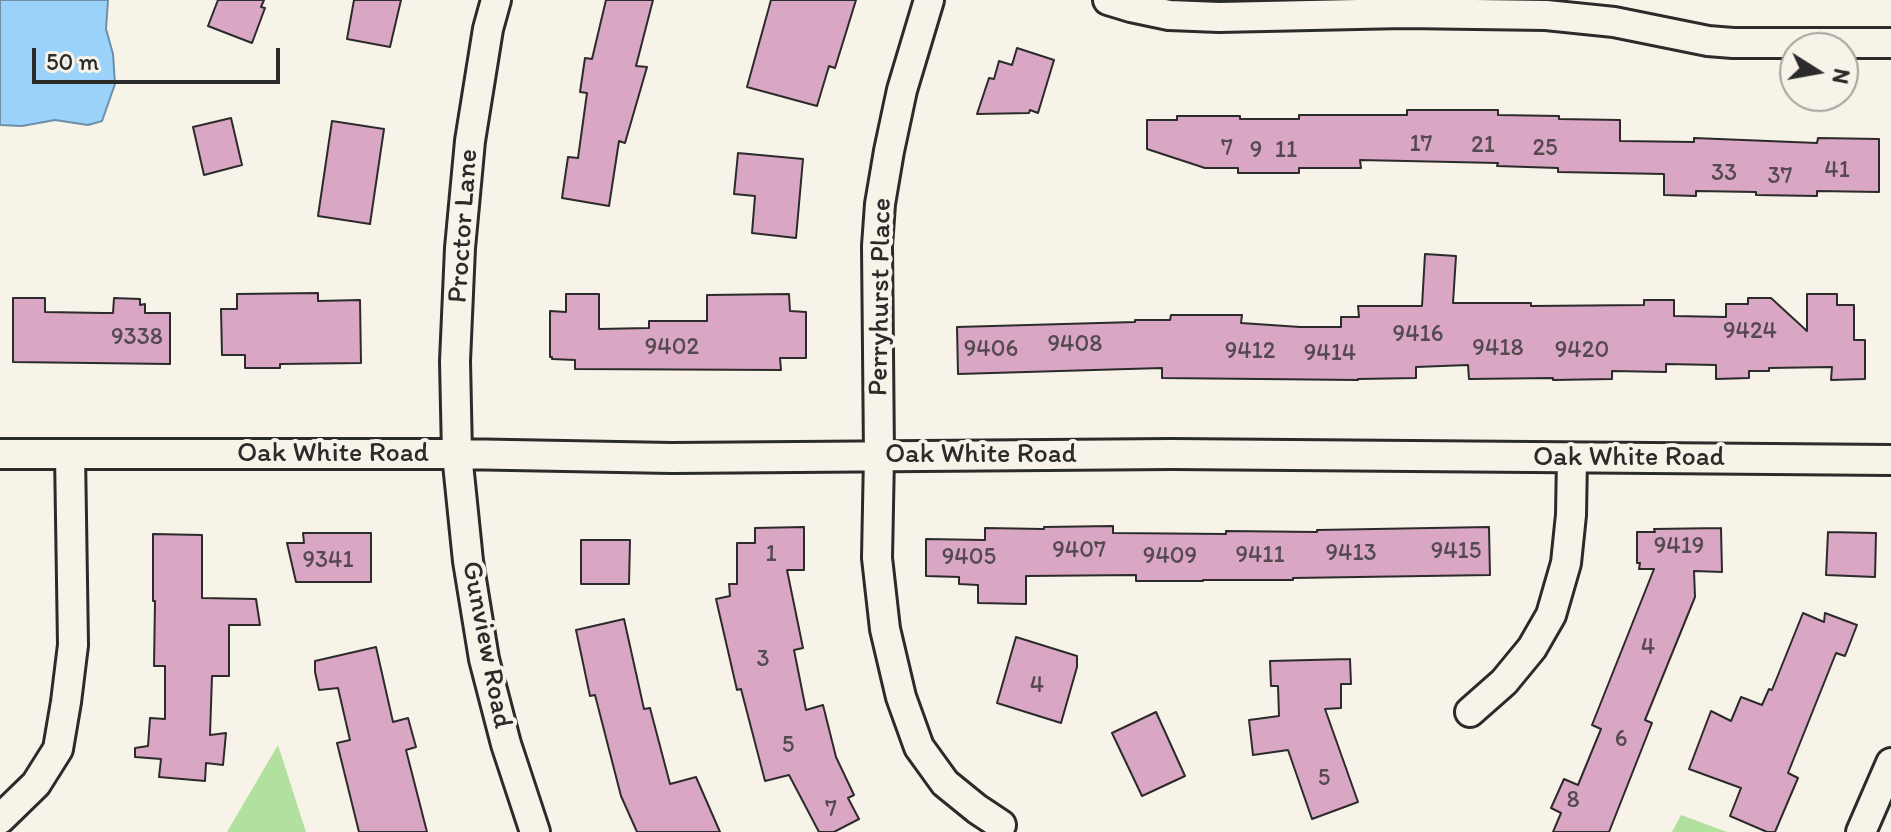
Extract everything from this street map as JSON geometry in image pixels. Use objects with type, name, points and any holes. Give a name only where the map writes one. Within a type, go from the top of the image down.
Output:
[{"type":"street","name":"Proctor Lane","points":[[457,454],[455,361],[460,248],[470,141],[488,29],[496,0]]},
{"type":"street","name":"Perryhurst Place","points":[[929,0],[902,90],[880,204],[877,246],[877,558],[885,629],[901,697],[919,747],[945,783],[1001,825]]},
{"type":"street","points":[[1108,0],[1169,15],[1219,17],[1404,7],[1587,18],[1733,43],[1891,43]]},
{"type":"street","name":"Oak White Road","points":[[0,454],[457,454],[672,458],[1172,454],[1891,460]]},
{"type":"street","points":[[0,819],[36,784],[58,749],[73,645],[70,454]]},
{"type":"street","name":"Gunview Road","points":[[457,454],[468,561],[484,659],[506,744],[535,832]]},
{"type":"street","points":[[1470,712],[1504,682],[1532,648],[1551,615],[1566,563],[1572,458]]},
{"type":"street","points":[[1861,832],[1891,763]]},
{"type":"green space","points":[[278,745],[306,832],[227,832]]},
{"type":"green space","points":[[1681,815],[1727,832],[1672,832]]},
{"type":"water","points":[[0,0],[108,0],[106,29],[113,54],[115,84],[102,121],[88,125],[55,120],[22,126],[0,125]]},
{"type":"building","points":[[218,0],[264,0],[261,7],[265,8],[252,43],[208,26]]},
{"type":"building","points":[[354,0],[401,0],[390,47],[347,39]]},
{"type":"building","points":[[606,0],[653,0],[636,66],[647,67],[625,143],[619,141],[609,206],[562,198],[568,157],[578,158],[587,93],[580,92],[585,58],[592,59]]},
{"type":"building","points":[[771,0],[856,0],[835,68],[829,66],[817,106],[747,87]]},
{"type":"building","points":[[1017,48],[1054,60],[1038,113],[1030,110],[1029,113],[977,114],[989,78],[994,79],[999,61],[1012,65]]},
{"type":"building","points":[[1407,110],[1498,110],[1498,115],[1620,120],[1620,141],[1694,142],[1694,138],[1817,143],[1818,138],[1879,139],[1879,192],[1817,191],[1817,196],[1696,191],[1696,196],[1664,195],[1664,174],[1558,172],[1558,168],[1497,166],[1498,163],[1360,160],[1361,168],[1299,168],[1299,173],[1238,173],[1238,168],[1205,168],[1147,149],[1147,120],[1177,120],[1177,116],[1299,119],[1299,115],[1407,115]]},
{"type":"building","points":[[231,118],[242,165],[204,175],[193,127]]},
{"type":"building","points":[[332,121],[384,129],[370,224],[318,216]]},
{"type":"building","points":[[738,153],[803,159],[796,238],[752,233],[755,196],[734,194]]},
{"type":"building","points":[[1425,254],[1456,256],[1453,303],[1644,305],[1644,300],[1674,300],[1674,316],[1726,317],[1726,304],[1748,304],[1748,298],[1771,298],[1807,331],[1807,294],[1837,294],[1837,305],[1854,305],[1854,340],[1865,340],[1865,379],[1831,380],[1832,367],[1769,368],[1769,371],[1749,371],[1749,378],[1716,379],[1716,365],[1666,364],[1666,372],[1612,371],[1612,379],[1553,380],[1469,379],[1468,365],[1416,367],[1416,378],[1358,380],[1162,378],[1162,368],[958,374],[957,327],[1135,322],[1170,320],[1171,315],[1242,315],[1241,323],[1341,327],[1341,317],[1359,317],[1358,306],[1422,306]]},
{"type":"building","points":[[318,293],[318,301],[360,300],[361,363],[280,364],[280,368],[245,368],[245,355],[222,355],[221,309],[237,309],[237,294]]},
{"type":"building","points":[[566,294],[599,294],[599,329],[649,328],[649,321],[707,321],[707,295],[789,294],[790,311],[806,312],[806,358],[780,358],[781,370],[575,369],[575,360],[550,357],[550,311],[566,312]]},
{"type":"building","points":[[13,298],[45,298],[45,312],[104,313],[113,313],[114,298],[140,299],[140,305],[145,304],[145,313],[170,313],[170,364],[13,362]]},
{"type":"building","points":[[1113,526],[1113,533],[1226,534],[1226,531],[1489,527],[1490,575],[1203,581],[1136,581],[1136,575],[1026,576],[1026,604],[978,603],[978,585],[959,584],[959,577],[926,576],[926,539],[985,540],[985,528]]},
{"type":"building","points":[[804,527],[804,570],[787,570],[803,648],[794,650],[806,710],[823,705],[836,757],[854,795],[848,798],[859,819],[834,832],[819,832],[789,775],[765,781],[741,689],[737,690],[716,599],[730,596],[729,584],[737,584],[737,543],[755,543],[755,528]]},
{"type":"building","points":[[1721,528],[1722,572],[1694,571],[1695,597],[1645,720],[1652,723],[1609,832],[1553,832],[1561,813],[1551,808],[1564,779],[1578,785],[1601,729],[1592,725],[1654,569],[1639,569],[1637,532]]},
{"type":"building","points":[[1828,532],[1876,533],[1875,577],[1826,575]]},
{"type":"building","points":[[303,533],[371,533],[371,582],[296,582],[287,543],[304,543]]},
{"type":"building","points":[[153,534],[202,535],[202,598],[256,599],[260,625],[229,625],[229,676],[212,676],[210,735],[226,733],[223,765],[206,763],[205,781],[159,777],[161,759],[135,757],[135,748],[148,746],[150,718],[165,719],[165,666],[154,666]]},
{"type":"building","points":[[581,540],[630,540],[629,584],[581,584]]},
{"type":"building","points":[[1803,613],[1824,622],[1825,613],[1857,625],[1845,656],[1836,653],[1788,773],[1798,778],[1775,832],[1767,832],[1730,816],[1741,788],[1689,769],[1711,711],[1731,721],[1741,697],[1762,705],[1769,689],[1772,690]]},
{"type":"building","points":[[624,619],[644,709],[650,708],[670,784],[696,777],[720,832],[637,832],[621,796],[595,695],[590,696],[576,630]]},
{"type":"building","points":[[1016,637],[1077,656],[1077,667],[1061,723],[997,703]]},
{"type":"building","points":[[376,647],[393,722],[408,718],[416,747],[406,750],[427,832],[359,832],[337,743],[350,740],[338,688],[319,690],[315,661]]},
{"type":"building","points":[[1350,659],[1351,684],[1341,684],[1341,708],[1325,709],[1358,802],[1312,819],[1288,750],[1253,755],[1249,720],[1279,716],[1278,686],[1271,686],[1270,661]]},
{"type":"building","points":[[1156,712],[1185,776],[1142,796],[1112,733]]}]
